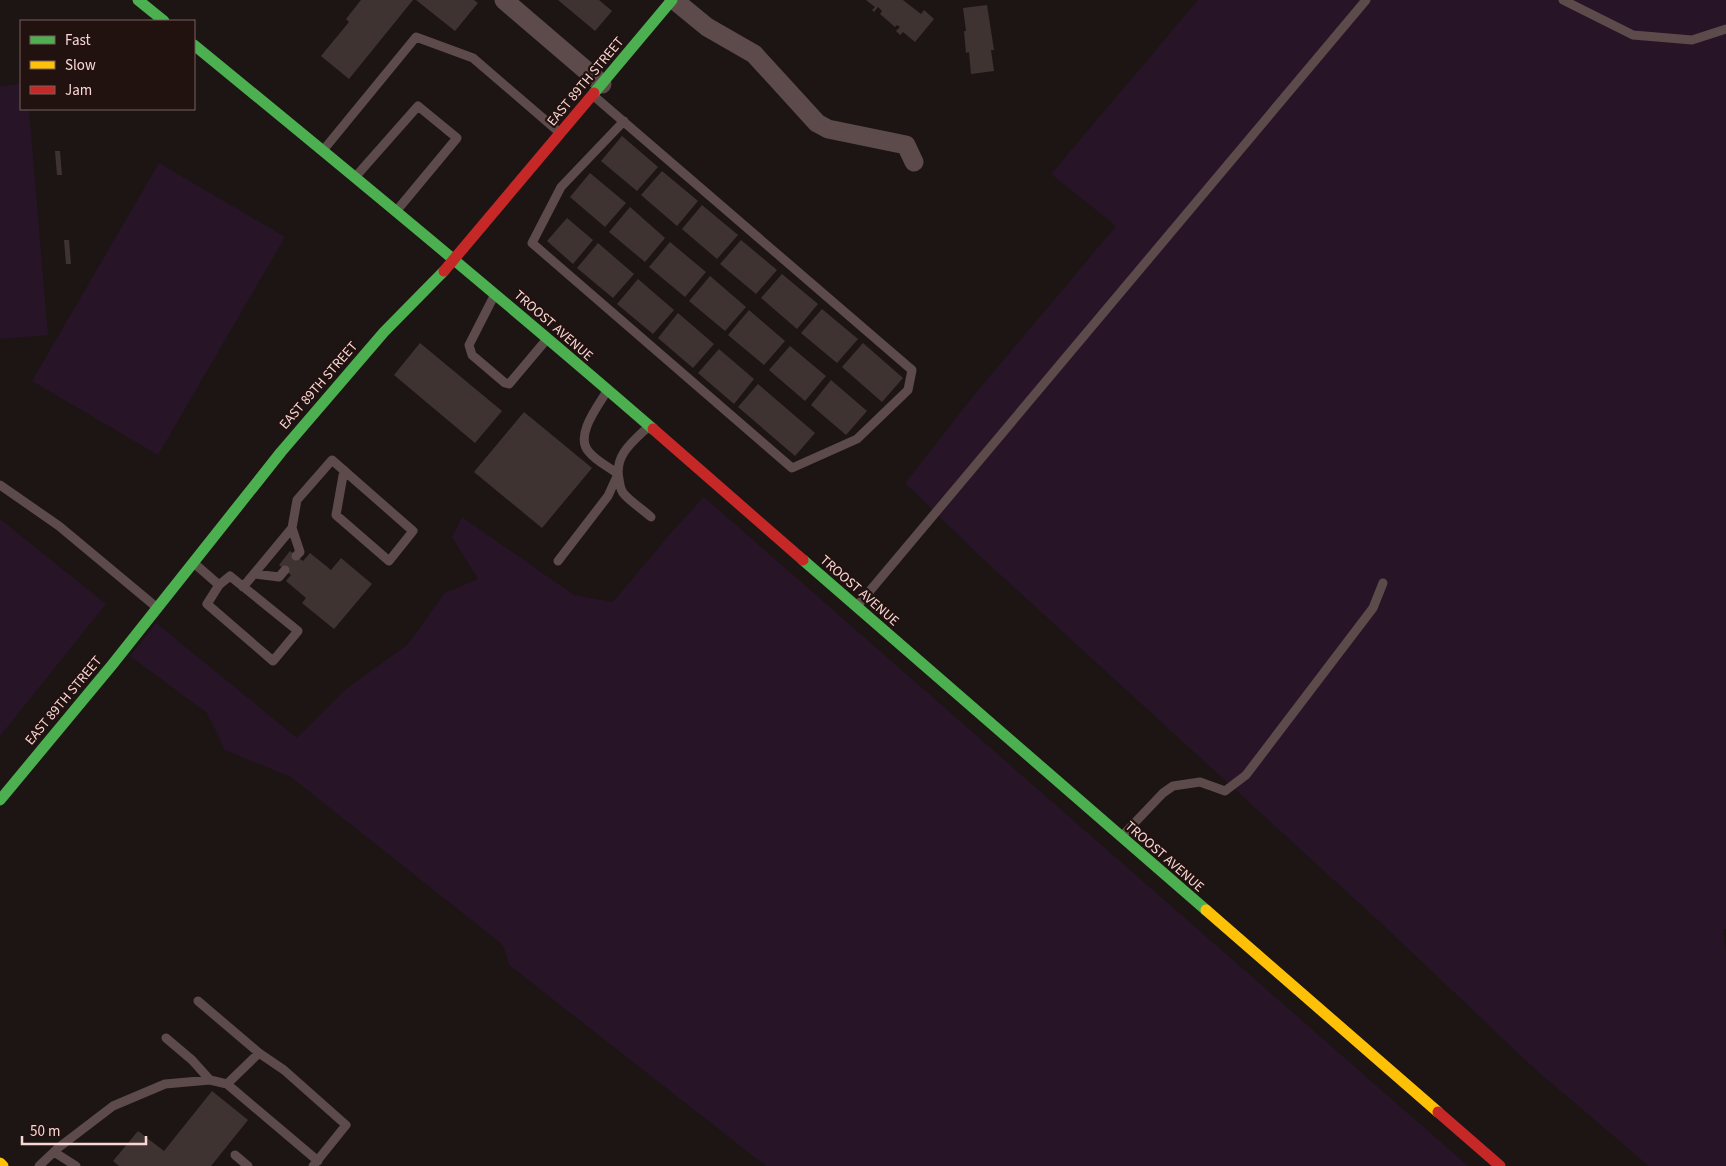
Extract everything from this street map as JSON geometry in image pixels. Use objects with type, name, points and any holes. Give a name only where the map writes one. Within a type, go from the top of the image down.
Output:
[{"type":"main road","points":[[138,0],[163,20]]},
{"type":"main road","name":"EAST 89TH STREET","points":[[0,800],[157,608],[281,452],[384,332],[455,259],[673,0]]},
{"type":"main road","name":"TROOST AVENUE","points":[[195,47],[397,211],[548,338],[1500,1166]]},
{"type":"main road","points":[[0,1163],[4,1166]]},
{"type":"street","points":[[504,0],[597,89]]},
{"type":"street","points":[[673,0],[708,27],[754,54],[817,123],[828,129],[906,145],[914,162]]},
{"type":"lane","points":[[856,607],[1366,0]]},
{"type":"lane","points":[[1563,0],[1633,35],[1692,40],[1726,29]]},
{"type":"lane","points":[[323,150],[416,37],[472,58],[561,133]]},
{"type":"lane","points":[[597,89],[624,121],[912,370],[908,390],[857,438],[792,468],[532,243],[561,187],[624,121]]},
{"type":"lane","points":[[355,177],[418,106],[457,138],[397,211]]},
{"type":"lane","points":[[495,294],[468,345],[472,355],[505,383],[509,384],[548,338]]},
{"type":"lane","points":[[607,390],[588,421],[584,445],[589,452],[618,474]]},
{"type":"lane","points":[[649,426],[624,452],[620,459],[618,474],[620,488],[623,493],[651,516]]},
{"type":"lane","points":[[296,556],[300,552],[292,528],[297,500],[332,460],[344,470],[413,531],[389,561],[336,515],[344,470]]},
{"type":"lane","points":[[558,561],[608,496],[618,474]]},
{"type":"lane","points":[[0,485],[58,526],[157,608]]},
{"type":"lane","points":[[243,587],[292,528]]},
{"type":"lane","points":[[193,562],[219,584]]},
{"type":"lane","points":[[255,574],[279,577],[285,570]]},
{"type":"lane","points":[[230,576],[298,631],[273,661],[207,604],[219,584],[230,576]]},
{"type":"lane","points":[[1121,837],[1163,793],[1173,786],[1200,782],[1225,791],[1246,775],[1373,608],[1383,582]]},
{"type":"lane","points":[[39,1166],[113,1106],[165,1084],[210,1080],[227,1084],[315,1163],[346,1125],[284,1070],[259,1053],[198,1001]]},
{"type":"lane","points":[[166,1038],[192,1060],[210,1080]]},
{"type":"lane","points":[[227,1084],[259,1053]]},
{"type":"lane","points":[[54,1152],[76,1166]]},
{"type":"lane","points":[[235,1155],[248,1166]]},
{"type":"shaded area","points":[[1198,0],[1726,0],[1726,929],[1723,929],[1726,952],[1726,1166],[1649,1166],[1537,1071],[1382,924],[982,558],[905,483],[975,394],[1116,226],[1051,174]]},
{"type":"shaded area","points":[[20,84],[20,110],[29,110],[48,335],[0,339],[0,86]]},
{"type":"shaded area","points":[[159,163],[285,237],[158,455],[32,381]]},
{"type":"shaded area","points":[[704,497],[1468,1166],[766,1166],[509,965],[503,945],[291,777],[225,750],[207,713],[130,656],[156,623],[297,738],[345,690],[407,645],[445,593],[478,579],[452,537],[462,517],[574,595],[613,602],[669,535]]},
{"type":"shaded area","points":[[0,519],[106,604],[0,736]]},
{"type":"building","points":[[361,0],[413,0],[349,79],[321,56],[349,22],[346,19]]},
{"type":"building","points":[[416,0],[474,0],[478,3],[455,31]]},
{"type":"building","points":[[558,0],[599,0],[612,11],[595,31]]},
{"type":"building","points":[[866,0],[903,0],[921,14],[924,10],[934,19],[915,42],[903,32],[900,35],[896,31],[900,27],[897,25],[895,27],[880,14],[882,11],[878,7],[874,12],[872,10],[875,7]]},
{"type":"building","points":[[987,5],[994,50],[991,50],[994,71],[971,74],[969,52],[966,53],[963,8]]},
{"type":"building","points":[[622,136],[658,167],[637,191],[601,161]]},
{"type":"building","points":[[55,151],[60,151],[62,175],[57,175]]},
{"type":"building","points":[[662,171],[698,201],[677,226],[641,195]]},
{"type":"building","points":[[590,173],[626,203],[605,227],[570,197]]},
{"type":"building","points":[[702,205],[738,235],[717,259],[682,229]]},
{"type":"building","points":[[630,207],[665,238],[645,262],[609,232]]},
{"type":"building","points":[[567,218],[593,240],[573,264],[547,241]]},
{"type":"building","points":[[64,240],[69,240],[71,264],[66,264]]},
{"type":"building","points":[[741,240],[777,270],[756,294],[720,264]]},
{"type":"building","points":[[670,242],[706,272],[685,297],[649,267]]},
{"type":"building","points":[[598,243],[634,274],[613,298],[577,268]]},
{"type":"building","points":[[782,274],[818,304],[797,329],[761,298]]},
{"type":"building","points":[[710,276],[746,307],[725,331],[689,301]]},
{"type":"building","points":[[638,279],[674,310],[653,334],[617,304]]},
{"type":"building","points":[[822,309],[858,339],[837,363],[801,333]]},
{"type":"building","points":[[749,310],[785,341],[764,365],[728,335]]},
{"type":"building","points":[[678,313],[714,344],[693,368],[658,338]]},
{"type":"building","points":[[420,343],[502,411],[475,443],[394,375]]},
{"type":"building","points":[[863,343],[903,378],[882,402],[842,367]]},
{"type":"building","points":[[790,346],[826,376],[805,401],[769,370]]},
{"type":"building","points":[[719,349],[754,379],[734,404],[698,373]]},
{"type":"building","points":[[831,380],[867,411],[846,435],[811,405]]},
{"type":"building","points":[[758,384],[815,433],[795,456],[738,407]]},
{"type":"building","points":[[524,412],[592,468],[542,528],[474,472]]},
{"type":"building","points":[[290,551],[303,561],[310,553],[331,570],[341,558],[372,584],[334,629],[302,603],[306,598],[286,581],[291,575],[279,565]]},
{"type":"building","points":[[212,1091],[248,1120],[211,1166],[119,1166],[113,1161],[138,1131],[164,1151]]},
{"type":"traffic: fast","points":[[138,0],[163,20]]},
{"type":"traffic: fast","points":[[594,93],[672,0]]},
{"type":"traffic: fast","points":[[195,46],[425,235],[653,429]]},
{"type":"traffic: fast","points":[[0,800],[112,665],[281,452],[384,332],[444,271]]},
{"type":"traffic: fast","points":[[803,560],[1206,910]]},
{"type":"traffic: slow","points":[[1206,910],[1438,1112]]},
{"type":"traffic: slow","points":[[0,1163],[3,1166]]},
{"type":"traffic: jam","points":[[444,271],[594,93]]},
{"type":"traffic: jam","points":[[653,429],[803,560]]},
{"type":"traffic: jam","points":[[1438,1112],[1500,1166]]}]
